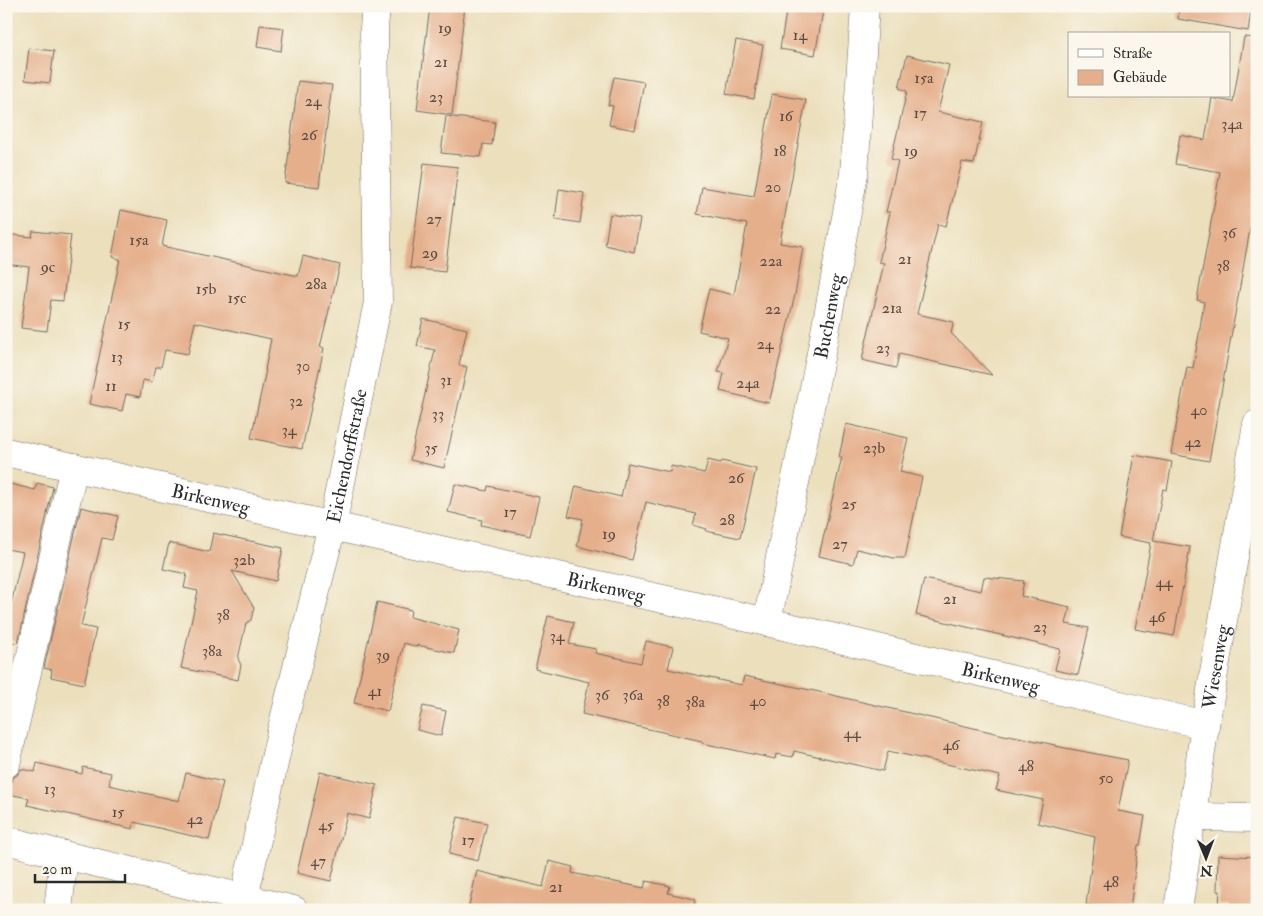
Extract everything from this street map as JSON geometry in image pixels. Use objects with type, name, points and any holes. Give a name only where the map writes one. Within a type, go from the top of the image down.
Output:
[{"type":"street","name":"Eichendorffstraße","points":[[244,898],[281,732],[332,526],[378,302],[374,28],[376,6]]},
{"type":"street","name":"Buchenweg","points":[[767,622],[823,343],[854,174],[865,6]]},
{"type":"street","name":"Wiesenweg","points":[[1178,910],[1205,725],[1250,502],[1257,424]]},
{"type":"street","name":"Birkenweg","points":[[6,452],[767,622],[1205,725]]},
{"type":"street","points":[[6,764],[74,467]]},
{"type":"street","points":[[1191,817],[1257,818]]},
{"type":"street","points":[[6,840],[294,910]]},
{"type":"street","points":[[58,910],[64,855]]},
{"type":"building","points":[[430,6],[465,6],[452,115],[417,110]]},
{"type":"building","points":[[787,6],[824,6],[815,55],[780,49]]},
{"type":"building","points":[[1179,6],[1252,6],[1248,31],[1178,19]]},
{"type":"building","points":[[260,25],[284,28],[281,51],[257,47]]},
{"type":"building","points":[[1244,37],[1257,38],[1257,190],[1209,461],[1171,454],[1187,367],[1193,368],[1199,334],[1204,302],[1197,300],[1220,172],[1175,164],[1180,135],[1205,140],[1212,98],[1233,102]]},
{"type":"building","points":[[736,40],[763,45],[754,99],[726,94]]},
{"type":"building","points":[[29,48],[54,51],[50,83],[25,80]]},
{"type":"building","points":[[907,55],[949,65],[938,112],[983,122],[974,164],[962,162],[946,226],[938,224],[917,314],[954,322],[951,333],[992,375],[899,354],[896,368],[862,360],[884,263],[879,262],[890,212],[886,212],[898,161],[891,159],[907,91],[899,88]]},
{"type":"building","points":[[614,77],[644,82],[635,130],[609,125],[613,106],[608,105]]},
{"type":"building","points":[[298,81],[332,85],[319,187],[285,183]]},
{"type":"building","points":[[772,94],[806,100],[780,243],[803,247],[795,295],[769,403],[720,391],[724,373],[718,372],[728,338],[699,331],[709,289],[734,295],[747,224],[697,214],[702,187],[754,196]]},
{"type":"building","points":[[446,116],[495,122],[492,145],[483,144],[481,157],[441,153]]},
{"type":"building","points":[[424,163],[458,167],[445,272],[410,268]]},
{"type":"building","points":[[559,189],[584,193],[580,223],[555,219]]},
{"type":"building","points":[[121,210],[167,220],[162,246],[298,276],[303,256],[340,265],[320,347],[324,348],[302,449],[251,438],[271,339],[195,322],[188,354],[165,350],[161,367],[156,367],[152,382],[143,380],[140,397],[126,394],[122,411],[89,404],[120,259],[112,257]]},
{"type":"building","points":[[610,214],[640,219],[634,252],[605,245]]},
{"type":"building","points":[[33,231],[71,235],[63,301],[51,300],[47,331],[21,328],[29,267],[6,264],[6,234],[32,237]]},
{"type":"building","points":[[423,319],[467,329],[459,365],[467,367],[444,468],[410,460],[435,350],[417,346]]},
{"type":"building","points":[[846,424],[908,438],[900,472],[922,477],[905,558],[894,558],[857,549],[853,564],[819,556],[842,457],[839,457]]},
{"type":"building","points":[[1134,455],[1172,462],[1167,490],[1163,489],[1153,541],[1190,547],[1174,636],[1135,629],[1151,543],[1119,537]]},
{"type":"building","points":[[708,460],[721,463],[722,461],[756,469],[740,538],[706,531],[707,529],[693,525],[696,514],[646,502],[632,560],[577,546],[583,519],[568,516],[576,486],[621,497],[628,463],[670,472],[671,466],[705,473]]},
{"type":"building","points":[[6,483],[35,490],[37,483],[53,487],[18,643],[6,641],[6,626],[23,552],[6,549]]},
{"type":"building","points":[[455,484],[487,491],[488,486],[539,497],[530,536],[481,525],[482,520],[448,512]]},
{"type":"building","points":[[81,507],[118,516],[112,540],[102,538],[81,626],[96,629],[84,684],[51,677],[52,670],[44,668]]},
{"type":"building","points":[[213,533],[283,548],[276,581],[232,571],[254,608],[251,620],[246,623],[238,659],[241,665],[238,680],[181,668],[198,591],[184,588],[187,574],[163,569],[169,543],[209,552]]},
{"type":"building","points":[[984,577],[1024,581],[1021,596],[1070,607],[1066,624],[1089,628],[1078,675],[1055,670],[1060,649],[916,615],[924,579],[981,591]]},
{"type":"building","points":[[377,602],[411,610],[410,617],[459,630],[454,653],[404,643],[388,711],[354,703]]},
{"type":"building","points":[[548,616],[574,622],[569,644],[596,649],[595,653],[641,663],[646,641],[673,647],[668,669],[742,685],[744,676],[1008,736],[1128,760],[1118,811],[1145,816],[1140,845],[1138,845],[1130,910],[1086,905],[1095,837],[1038,823],[1043,800],[996,790],[1000,776],[888,751],[883,771],[794,751],[793,757],[776,754],[775,759],[582,714],[589,682],[535,669]]},
{"type":"building","points":[[423,706],[446,711],[441,736],[417,730]]},
{"type":"building","points":[[37,763],[82,774],[83,767],[111,773],[109,785],[179,801],[186,773],[223,782],[209,840],[134,822],[133,829],[27,805],[29,798],[8,794],[12,778],[21,769],[35,772]]},
{"type":"building","points":[[320,772],[377,785],[369,819],[347,813],[331,881],[297,873]]},
{"type":"building","points":[[458,817],[487,823],[478,861],[449,854]]},
{"type":"building","points":[[1218,855],[1257,857],[1257,910],[1229,910],[1229,905],[1219,905],[1220,891],[1217,891]]},
{"type":"building","points":[[549,861],[573,867],[572,873],[644,888],[646,881],[670,886],[668,893],[695,899],[694,910],[468,910],[477,871],[543,887]]}]
